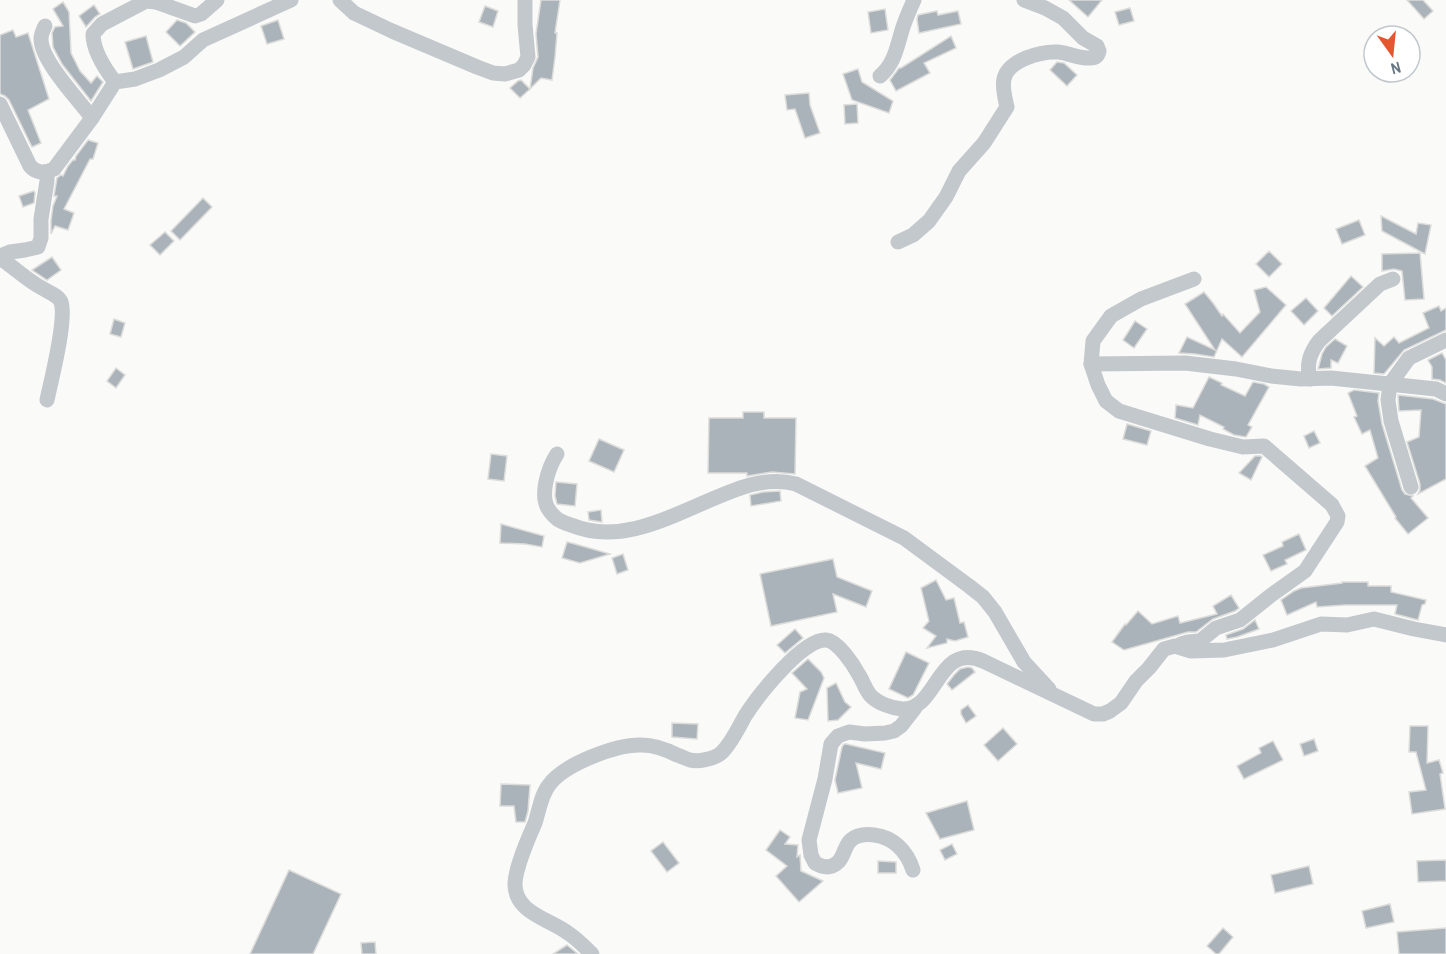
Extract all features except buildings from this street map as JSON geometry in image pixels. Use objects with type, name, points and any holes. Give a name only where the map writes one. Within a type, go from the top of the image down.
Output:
[{"type":"street","points":[[115,82],[96,49],[93,34],[97,28],[146,1],[156,2],[195,16],[201,14],[217,0]]},
{"type":"street","points":[[0,104],[30,166],[35,171],[45,172],[54,169],[92,118],[115,82],[135,79],[159,70],[184,57],[203,40],[291,0]]},
{"type":"street","points":[[340,0],[354,13],[392,31],[477,67],[505,74],[519,70],[528,57],[525,0]]},
{"type":"street","points":[[898,242],[913,235],[925,225],[946,197],[959,171],[984,143],[1007,107],[1004,96],[1004,77],[1012,66],[1033,55],[1044,53],[1064,52],[1089,58],[1095,58],[1098,55],[1097,46],[1083,38],[1063,18],[1024,0]]},
{"type":"street","points":[[880,76],[894,58],[909,5]]},
{"type":"street","points":[[45,26],[41,39],[46,57],[92,118]]},
{"type":"street","points":[[45,172],[47,176],[38,247],[10,252],[0,257],[30,282],[53,294],[60,301],[61,331],[47,400]]},
{"type":"street","points":[[913,870],[911,861],[897,843],[890,838],[867,834],[850,840],[839,862],[831,867],[822,867],[814,863],[809,840],[825,779],[831,744],[838,736],[849,732],[885,733],[902,726],[945,669],[954,661],[969,657],[983,661],[1094,714],[1110,711],[1120,703],[1164,649],[1200,641],[1216,628],[1240,620],[1305,571],[1337,522],[1338,516],[1332,505],[1264,446],[1243,447],[1210,439],[1119,411],[1107,401],[1090,364],[1093,341],[1111,316],[1141,299],[1194,279]]},
{"type":"street","points":[[1310,379],[1308,366],[1313,349],[1319,341],[1380,284],[1393,279]]},
{"type":"street","points":[[1411,488],[1391,421],[1388,400],[1390,384],[1410,358],[1446,340]]},
{"type":"street","points":[[1090,364],[1185,363],[1271,376],[1331,378],[1436,389],[1446,394]]},
{"type":"street","points":[[557,454],[551,464],[548,477],[544,496],[546,506],[555,519],[578,528],[601,532],[625,531],[658,522],[748,486],[769,481],[796,484],[904,538],[983,597],[995,612],[1024,662],[1055,696]]},
{"type":"street","points":[[1175,646],[1191,651],[1224,650],[1273,640],[1321,624],[1347,625],[1374,620],[1446,635]]},
{"type":"street","points":[[592,954],[568,932],[532,913],[523,904],[516,891],[516,875],[544,792],[556,777],[591,756],[615,748],[643,745],[666,750],[690,760],[707,759],[720,754],[762,693],[791,660],[815,641],[825,640],[839,646],[875,699],[894,708],[915,708]]}]
